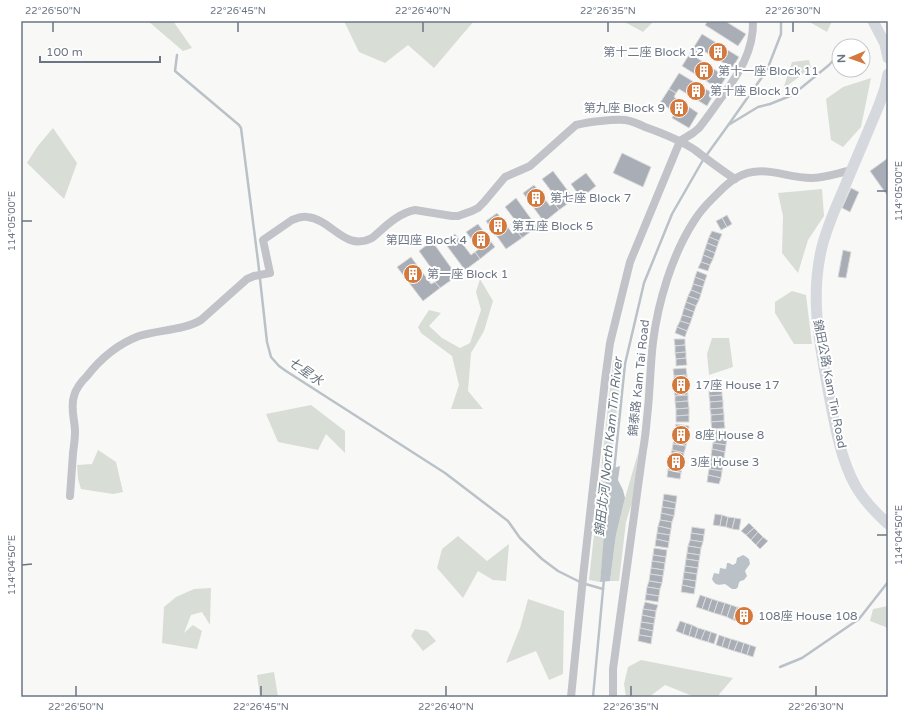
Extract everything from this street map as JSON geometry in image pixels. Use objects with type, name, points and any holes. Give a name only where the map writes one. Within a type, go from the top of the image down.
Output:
[{"type":"main road","points":[[873,21],[885,44],[888,58]]},
{"type":"main road","name":"錦田公路 Kam Tin Road","points":[[888,74],[879,105],[828,227],[821,251],[816,289],[818,330],[836,427],[846,463],[855,484],[864,498],[888,524]]},
{"type":"street","points":[[571,697],[604,380],[610,343],[630,262],[680,142],[699,128],[734,81],[749,52],[753,31],[753,21]]},
{"type":"street","points":[[70,496],[75,432],[72,410],[76,390],[81,382],[95,365],[106,355],[127,341],[156,331],[188,326],[196,323],[247,279],[270,273],[263,240],[292,220],[306,217],[318,220],[348,239],[357,242],[372,238],[399,216],[410,211],[415,210],[449,216],[465,214],[478,208],[505,177],[530,166],[576,125],[614,120],[628,120],[666,135],[694,149],[720,170],[735,179]]},
{"type":"street","name":"錦泰路 Kam Tai Road","points":[[613,697],[613,669],[647,419],[653,341],[660,303],[677,252],[691,225],[702,210],[735,179],[748,172],[777,172],[810,178],[821,178],[852,170]]},
{"type":"shaded area","points":[[148,21],[173,21],[192,48],[183,51]]},
{"type":"shaded area","points":[[344,21],[474,21],[434,68],[408,45],[385,63],[359,52]]},
{"type":"shaded area","points":[[623,21],[654,21],[643,32]]},
{"type":"shaded area","points":[[808,21],[832,21],[827,32]]},
{"type":"shaded area","points":[[809,60],[811,68],[783,89],[792,62]]},
{"type":"shaded area","points":[[871,78],[861,127],[843,147],[831,140],[826,99],[843,87]]},
{"type":"shaded area","points":[[53,128],[77,163],[64,199],[27,163],[37,147]]},
{"type":"shaded area","points":[[822,189],[824,216],[808,240],[798,273],[782,253],[783,216],[778,193]]},
{"type":"shaded area","points":[[480,279],[493,301],[484,331],[471,353],[468,391],[483,409],[451,409],[459,385],[452,356],[421,333],[418,327],[429,310],[441,313],[429,326],[442,338],[460,348],[470,343],[481,310],[476,292]]},
{"type":"shaded area","points":[[792,291],[806,295],[812,344],[794,344],[775,313],[775,302]]},
{"type":"shaded area","points":[[712,338],[729,338],[733,367],[709,375],[707,354]]},
{"type":"shaded area","points":[[613,360],[622,364],[609,480],[606,480],[605,484],[610,484],[600,582],[589,580]]},
{"type":"shaded area","points":[[311,405],[345,431],[345,453],[326,434],[318,450],[278,442],[266,414]]},
{"type":"shaded area","points":[[98,450],[116,462],[123,492],[113,494],[81,489],[78,479],[77,465],[92,464]]},
{"type":"shaded area","points":[[638,453],[634,496],[626,522],[619,581],[610,581],[616,535]]},
{"type":"shaded area","points":[[620,466],[618,480],[625,498],[616,535],[610,581],[600,582],[610,485],[605,484],[606,480],[609,480],[611,469]]},
{"type":"shaded area","points":[[458,536],[487,561],[509,544],[506,581],[493,580],[478,571],[463,598],[437,568],[442,549]]},
{"type":"shaded area","points":[[743,555],[749,559],[750,564],[745,571],[747,576],[740,582],[736,589],[732,589],[725,584],[719,585],[714,583],[712,579],[714,573],[719,574],[720,568],[726,569],[727,563],[733,565],[736,563],[737,558]]},
{"type":"shaded area","points":[[211,588],[210,625],[202,612],[191,615],[184,633],[193,625],[202,631],[197,649],[162,643],[164,607],[176,597],[194,589]]},
{"type":"shaded area","points":[[528,599],[564,611],[563,674],[549,680],[536,651],[506,663],[520,628]]},
{"type":"shaded area","points":[[888,606],[888,628],[870,621],[873,609]]},
{"type":"shaded area","points":[[415,629],[427,631],[436,641],[423,651],[411,636]]},
{"type":"shaded area","points":[[641,660],[733,678],[717,697],[695,697],[665,685],[649,697],[626,697],[624,684],[628,667]]},
{"type":"shaded area","points":[[274,672],[278,697],[260,697],[257,675]]},
{"type":"building","points":[[708,21],[725,21],[746,34],[738,46],[705,25]]},
{"type":"building","name":"第十二座 Block 12","points":[[702,34],[739,57],[732,68],[702,50],[699,54],[692,50]]},
{"type":"building","name":"第十一座 Block 11","points":[[692,50],[699,54],[697,58],[726,77],[719,89],[682,66]]},
{"type":"building","name":"第十座 Block 10","points":[[679,73],[714,94],[707,106],[679,89],[676,93],[669,89]]},
{"type":"building","name":"第九座 Block 9","points":[[669,89],[676,93],[674,97],[698,113],[689,128],[672,118],[675,112],[660,103]]},
{"type":"building","points":[[622,153],[651,167],[643,187],[613,173]]},
{"type":"building","points":[[888,158],[888,194],[887,195],[870,171]]},
{"type":"building","points":[[553,171],[574,199],[559,210],[554,203],[558,200],[542,179]]},
{"type":"building","points":[[586,173],[596,186],[581,198],[571,184]]},
{"type":"building","name":"第七座 Block 7","points":[[534,185],[550,206],[554,203],[559,210],[544,222],[523,193]]},
{"type":"building","points":[[851,188],[859,192],[850,212],[842,208]]},
{"type":"building","points":[[516,198],[537,227],[522,238],[517,231],[521,228],[505,207]]},
{"type":"building","name":"第五座 Block 5","points":[[497,213],[513,234],[517,231],[522,238],[506,249],[486,221]]},
{"type":"building","points":[[727,215],[732,224],[727,227],[722,218]]},
{"type":"building","points":[[722,218],[727,227],[721,230],[716,221]]},
{"type":"building","name":"第四座 Block 4","points":[[478,224],[495,247],[480,259],[475,252],[479,249],[466,232]]},
{"type":"building","points":[[712,231],[722,234],[719,241],[709,237]]},
{"type":"building","points":[[455,234],[471,255],[475,252],[480,259],[465,270],[444,242]]},
{"type":"building","points":[[709,237],[719,241],[717,247],[707,243]]},
{"type":"building","points":[[432,241],[457,276],[440,288],[435,282],[439,279],[419,251]]},
{"type":"building","points":[[707,243],[717,247],[715,253],[705,249]]},
{"type":"building","points":[[705,249],[715,253],[713,259],[703,255]]},
{"type":"building","points":[[843,250],[851,252],[846,278],[838,277]]},
{"type":"building","points":[[703,255],[713,259],[710,265],[701,262]]},
{"type":"building","name":"第一座 Block 1","points":[[411,257],[431,284],[435,282],[440,288],[423,301],[397,267]]},
{"type":"building","points":[[701,262],[710,265],[708,271],[698,268]]},
{"type":"building","points":[[697,271],[707,275],[705,281],[695,277]]},
{"type":"building","points":[[695,277],[705,281],[703,287],[693,284]]},
{"type":"building","points":[[693,284],[703,287],[701,294],[691,290]]},
{"type":"building","points":[[691,290],[701,294],[699,300],[688,296]]},
{"type":"building","points":[[688,296],[699,300],[696,306],[686,302]]},
{"type":"building","points":[[686,302],[696,306],[694,312],[684,308]]},
{"type":"building","points":[[684,308],[694,312],[692,318],[682,315]]},
{"type":"building","points":[[682,315],[692,318],[690,324],[680,321]]},
{"type":"building","points":[[680,321],[690,324],[687,331],[677,327]]},
{"type":"building","points":[[677,327],[687,331],[685,337],[675,333]]},
{"type":"building","points":[[674,339],[685,339],[685,345],[675,346]]},
{"type":"building","points":[[685,345],[686,352],[675,353],[675,346]]},
{"type":"building","points":[[686,352],[686,358],[676,359],[675,353]]},
{"type":"building","points":[[686,358],[687,365],[676,366],[676,359]]},
{"type":"building","points":[[686,368],[687,375],[674,376],[673,369]]},
{"type":"building","points":[[687,375],[687,381],[674,382],[674,376]]},
{"type":"building","name":"17座 House 17","points":[[687,381],[687,388],[674,389],[674,382]]},
{"type":"building","points":[[687,388],[688,395],[675,396],[674,389]]},
{"type":"building","points":[[722,388],[722,395],[709,396],[709,389]]},
{"type":"building","points":[[688,395],[688,401],[675,402],[675,396]]},
{"type":"building","points":[[722,395],[723,401],[710,402],[709,396]]},
{"type":"building","points":[[688,401],[689,408],[676,409],[675,402]]},
{"type":"building","points":[[723,401],[723,408],[710,409],[710,402]]},
{"type":"building","points":[[689,408],[689,415],[676,416],[676,409]]},
{"type":"building","points":[[723,408],[724,414],[711,415],[710,409]]},
{"type":"building","points":[[724,414],[724,421],[711,422],[711,415]]},
{"type":"building","points":[[689,415],[689,422],[676,422],[676,416]]},
{"type":"building","points":[[724,421],[725,428],[712,429],[711,422]]},
{"type":"building","points":[[676,424],[689,426],[688,433],[675,431]]},
{"type":"building","points":[[716,430],[728,432],[727,439],[714,436]]},
{"type":"building","name":"8座 House 8","points":[[675,431],[688,433],[687,440],[674,437]]},
{"type":"building","points":[[714,436],[727,439],[726,445],[713,443]]},
{"type":"building","points":[[674,437],[687,440],[686,446],[673,444]]},
{"type":"building","points":[[713,443],[726,445],[725,452],[712,449]]},
{"type":"building","points":[[673,444],[686,446],[684,453],[672,450]]},
{"type":"building","points":[[712,449],[725,452],[724,458],[711,456]]},
{"type":"building","points":[[672,450],[684,453],[683,459],[670,457]]},
{"type":"building","points":[[711,456],[724,458],[723,465],[710,462]]},
{"type":"building","name":"3座 House 3","points":[[670,457],[683,459],[682,466],[669,464]]},
{"type":"building","points":[[710,462],[723,465],[722,471],[709,469]]},
{"type":"building","points":[[669,464],[682,466],[681,473],[668,470]]},
{"type":"building","points":[[709,469],[722,471],[721,478],[708,475]]},
{"type":"building","points":[[668,470],[681,473],[680,479],[667,477]]},
{"type":"building","points":[[708,475],[721,478],[719,484],[707,482]]},
{"type":"building","points":[[664,494],[677,496],[676,503],[663,500]]},
{"type":"building","points":[[663,500],[676,503],[675,509],[662,507]]},
{"type":"building","points":[[662,507],[675,509],[674,516],[661,513]]},
{"type":"building","points":[[661,513],[674,516],[672,522],[660,520]]},
{"type":"building","points":[[715,514],[722,515],[720,526],[713,525]]},
{"type":"building","points":[[722,515],[728,517],[726,527],[720,526]]},
{"type":"building","points":[[728,517],[735,518],[732,529],[726,527]]},
{"type":"building","points":[[735,518],[741,519],[739,530],[732,529]]},
{"type":"building","points":[[660,520],[672,522],[671,529],[658,526]]},
{"type":"building","points":[[749,523],[754,528],[746,535],[741,531]]},
{"type":"building","points":[[658,526],[671,529],[670,535],[657,533]]},
{"type":"building","points":[[692,527],[705,529],[704,535],[691,533]]},
{"type":"building","points":[[754,528],[758,532],[751,540],[746,535]]},
{"type":"building","points":[[758,532],[763,537],[756,545],[751,540]]},
{"type":"building","points":[[657,533],[670,535],[669,542],[656,539]]},
{"type":"building","points":[[691,533],[704,535],[703,542],[690,540]]},
{"type":"building","points":[[763,537],[768,541],[760,549],[756,545]]},
{"type":"building","points":[[656,539],[669,542],[668,548],[655,546]]},
{"type":"building","points":[[690,540],[703,542],[701,548],[688,546]]},
{"type":"building","points":[[688,546],[701,548],[700,555],[687,553]]},
{"type":"building","points":[[654,548],[667,550],[666,557],[653,555]]},
{"type":"building","points":[[687,553],[700,555],[699,561],[686,559]]},
{"type":"building","points":[[653,555],[666,557],[665,563],[652,561]]},
{"type":"building","points":[[686,559],[699,561],[698,568],[685,566]]},
{"type":"building","points":[[652,561],[665,563],[664,570],[651,568]]},
{"type":"building","points":[[685,566],[698,568],[697,574],[684,572]]},
{"type":"building","points":[[651,568],[664,570],[663,576],[650,574]]},
{"type":"building","points":[[684,572],[697,574],[696,581],[683,579]]},
{"type":"building","points":[[650,574],[663,576],[662,583],[649,581]]},
{"type":"building","points":[[683,579],[696,581],[695,588],[682,585]]},
{"type":"building","points":[[649,581],[662,583],[660,589],[647,587]]},
{"type":"building","points":[[682,585],[695,588],[694,594],[681,592]]},
{"type":"building","points":[[647,587],[660,589],[659,596],[646,594]]},
{"type":"building","points":[[646,594],[659,596],[658,602],[645,600]]},
{"type":"building","points":[[700,595],[706,597],[702,609],[696,607]]},
{"type":"building","points":[[706,597],[712,599],[708,611],[702,609]]},
{"type":"building","points":[[712,599],[718,601],[714,613],[708,611]]},
{"type":"building","points":[[718,601],[725,603],[721,615],[714,613]]},
{"type":"building","points":[[645,602],[658,605],[656,611],[643,609]]},
{"type":"building","points":[[725,603],[731,605],[727,617],[721,615]]},
{"type":"building","points":[[731,605],[737,607],[733,620],[727,617]]},
{"type":"building","points":[[737,607],[743,609],[739,622],[733,620]]},
{"type":"building","points":[[643,609],[656,611],[655,618],[642,615]]},
{"type":"building","name":"108座 House 108","points":[[743,609],[750,611],[746,624],[739,622]]},
{"type":"building","points":[[642,615],[655,618],[654,624],[641,622]]},
{"type":"building","points":[[680,621],[686,623],[683,634],[676,631]]},
{"type":"building","points":[[641,622],[654,624],[653,631],[640,628]]},
{"type":"building","points":[[686,623],[692,625],[689,636],[683,634]]},
{"type":"building","points":[[692,625],[698,628],[695,638],[689,636]]},
{"type":"building","points":[[640,628],[653,631],[652,637],[639,635]]},
{"type":"building","points":[[698,628],[705,630],[701,640],[695,638]]},
{"type":"building","points":[[705,630],[711,632],[708,642],[701,640]]},
{"type":"building","points":[[711,632],[717,634],[714,644],[708,642]]},
{"type":"building","points":[[639,635],[652,637],[651,644],[638,641]]},
{"type":"building","points":[[719,635],[725,637],[722,647],[716,645]]},
{"type":"building","points":[[725,637],[731,639],[728,649],[722,647]]},
{"type":"building","points":[[731,639],[738,641],[734,651],[728,649]]},
{"type":"building","points":[[738,641],[744,643],[741,653],[734,651]]},
{"type":"building","points":[[744,643],[750,645],[747,655],[741,653]]},
{"type":"building","points":[[750,645],[756,647],[753,657],[747,655]]},
{"type":"waterway","name":"錦田北河 North Kam Tin River","points":[[614,471],[625,364],[644,283],[672,214],[703,160],[767,70],[781,34],[781,21]]},
{"type":"waterway","name":"七星水","points":[[177,55],[175,71],[241,128],[267,342],[271,357],[286,371],[445,473],[508,521],[520,538],[542,559],[558,571],[582,583],[603,589]]},
{"type":"waterway","points":[[730,124],[758,107],[790,96],[831,63]]},
{"type":"waterway","name":"錦田北河 North Kam Tin River","points":[[593,697],[604,579]]},
{"type":"waterway","points":[[780,667],[802,658],[859,619],[888,582]]},
{"type":"place","name":"第十二座 Block 12","points":[[718,52]]},
{"type":"place","name":"第十一座 Block 11","points":[[704,71]]},
{"type":"place","name":"第十座 Block 10","points":[[696,91]]},
{"type":"place","name":"第九座 Block 9","points":[[679,108]]},
{"type":"place","name":"第七座 Block 7","points":[[536,198]]},
{"type":"place","name":"第五座 Block 5","points":[[498,226]]},
{"type":"place","name":"第四座 Block 4","points":[[481,240]]},
{"type":"place","name":"第一座 Block 1","points":[[413,274]]},
{"type":"place","name":"17座 House 17","points":[[681,385]]},
{"type":"place","name":"8座 House 8","points":[[681,435]]},
{"type":"place","name":"3座 House 3","points":[[676,462]]},
{"type":"place","name":"108座 House 108","points":[[744,616]]}]
